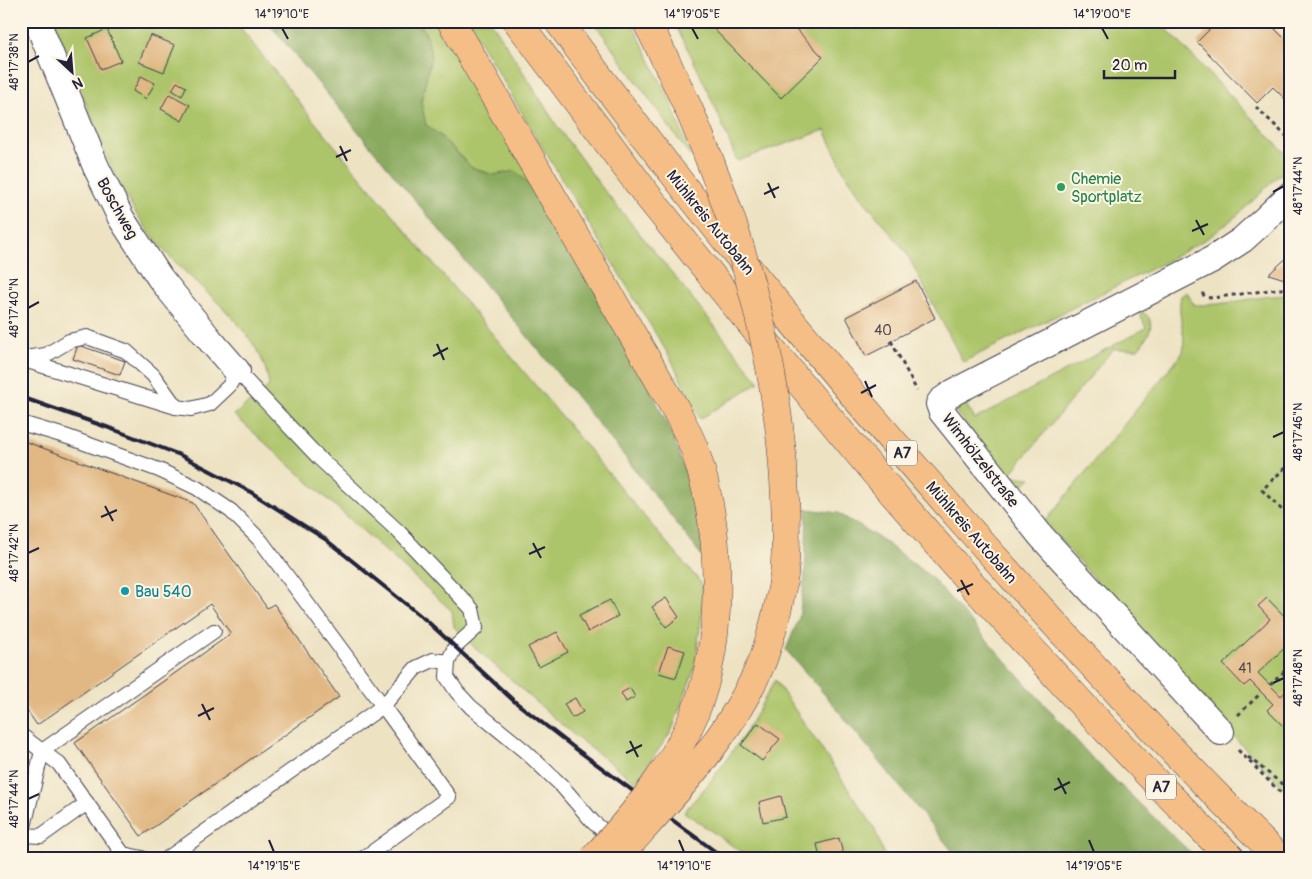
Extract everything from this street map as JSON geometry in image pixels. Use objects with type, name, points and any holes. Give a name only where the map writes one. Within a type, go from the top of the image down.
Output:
[{"type":"highway","points":[[451,21],[676,410],[693,447],[704,481],[711,512],[717,598],[712,653],[698,707],[675,755],[639,806],[594,858]]},
{"type":"highway","name":"Mühlkreis Autobahn","points":[[517,21],[653,202],[735,305],[875,473],[978,591],[1092,715],[1155,782],[1231,858]]},
{"type":"highway","name":"Mühlkreis Autobahn","points":[[558,21],[672,173],[789,320],[908,459],[1049,619],[1278,858]]},
{"type":"highway","points":[[617,858],[680,789],[706,757],[746,697],[762,662],[780,601],[784,574],[785,503],[783,463],[771,370],[760,323],[734,226],[719,182],[677,83],[646,21]]},
{"type":"street","name":"Boschweg","points":[[38,21],[96,167],[121,218],[160,278],[237,371]]},
{"type":"street","name":"Wimhölzelstraße","points":[[1221,732],[1041,536],[942,412],[939,404],[940,401],[954,392],[1213,259],[1246,236],[1291,194]]},
{"type":"lane","points":[[21,359],[46,355],[69,341],[87,337],[126,351],[153,375],[176,407]]},
{"type":"lane","points":[[21,359],[176,407],[191,409],[210,404],[229,386],[237,371],[319,458],[399,532],[472,609],[476,628],[455,647],[448,662],[448,677],[457,692],[561,785],[593,822],[637,858]]},
{"type":"lane","points":[[21,423],[68,437],[159,470],[197,488],[230,511],[261,541],[449,797],[364,858]]},
{"type":"lane","points":[[86,803],[41,836],[22,835],[42,752],[214,631]]},
{"type":"lane","points":[[168,858],[383,706],[416,668],[433,660],[448,662]]},
{"type":"lane","points":[[21,735],[59,764],[123,854],[142,858]]},
{"type":"path","points":[[1256,107],[1285,135],[1291,136]]},
{"type":"path","points":[[1202,288],[1202,294],[1205,297],[1212,298],[1277,289],[1291,289]]},
{"type":"path","points":[[891,341],[917,391]]},
{"type":"path","points":[[1291,462],[1262,490],[1291,519]]},
{"type":"path","points":[[1270,685],[1291,665]]},
{"type":"path","points":[[1221,732],[1261,693]]},
{"type":"path","points":[[1291,791],[1236,748],[1291,802]]},
{"type":"green space","points":[[54,21],[235,21],[313,120],[702,584],[702,612],[695,667],[672,730],[636,782],[576,737],[474,647],[454,627],[452,611],[234,415],[269,386],[264,365],[254,345],[240,326],[170,257],[156,241],[125,195],[107,156]]},
{"type":"green space","points":[[267,21],[419,21],[427,36],[431,56],[421,102],[426,125],[442,137],[471,167],[493,175],[515,171],[529,184],[564,236],[644,375],[672,435],[692,491],[701,532],[702,556],[523,331]]},
{"type":"green space","points":[[419,21],[437,21],[564,236],[529,184],[471,167],[442,137],[426,125],[421,102],[431,56],[427,36]]},
{"type":"green space","points":[[468,21],[491,21],[559,129],[603,189],[759,382],[700,419],[671,359]]},
{"type":"green space","points":[[593,21],[631,21],[670,100],[691,157]]},
{"type":"green space","name":"Chemie Sportplatz","points":[[673,21],[1159,21],[1291,159],[1291,164],[1240,213],[1211,236],[1165,262],[963,362],[906,252],[865,202],[844,172],[825,130],[737,161],[691,55]]},
{"type":"green space","points":[[1187,292],[1194,305],[1291,295],[1291,796],[1204,706],[1045,522],[1183,352],[1184,338],[1180,317],[1180,303],[1181,296]]},
{"type":"green space","points":[[1138,310],[1145,313],[1151,323],[1146,339],[1138,349],[1113,349],[1009,476],[1031,478],[1024,484],[1014,484],[956,412],[957,408],[964,401],[975,419],[1146,328]]},
{"type":"green space","points":[[807,509],[838,513],[882,540],[931,577],[1091,757],[1196,858],[958,858],[832,703],[786,650],[799,618],[805,575]]},
{"type":"green space","points":[[775,680],[874,827],[885,858],[750,858],[684,812],[711,781],[746,732]]},
{"type":"building","points":[[706,21],[788,21],[823,57],[781,98]]},
{"type":"building","points":[[1208,21],[1280,21],[1282,23],[1275,29],[1291,45],[1291,105],[1273,87],[1257,103],[1197,42],[1213,26]]},
{"type":"building","points":[[107,29],[121,61],[101,69],[87,38]]},
{"type":"building","points":[[150,35],[175,45],[164,72],[139,62]]},
{"type":"building","points":[[141,76],[155,83],[146,99],[133,91]]},
{"type":"building","points":[[177,82],[186,87],[182,96],[172,90]]},
{"type":"building","points":[[169,94],[190,105],[182,121],[161,109]]},
{"type":"building","points":[[1291,254],[1291,281],[1269,274]]},
{"type":"building","points":[[916,281],[935,318],[866,356],[846,317]]},
{"type":"building","points":[[78,345],[125,361],[120,375],[73,359]]},
{"type":"building","points":[[21,440],[193,503],[267,608],[274,604],[339,697],[141,836],[75,743],[231,634],[210,604],[37,725],[21,702]]},
{"type":"building","points":[[666,598],[679,617],[666,627],[652,607]]},
{"type":"building","points":[[1267,598],[1291,623],[1291,642],[1258,673],[1281,696],[1291,687],[1291,729],[1288,731],[1267,710],[1273,704],[1250,681],[1244,686],[1223,664],[1270,619],[1258,606]]},
{"type":"building","points":[[610,600],[618,616],[588,632],[579,615]]},
{"type":"building","points":[[557,632],[568,652],[539,667],[528,647]]},
{"type":"building","points":[[668,646],[685,651],[676,678],[659,673]]},
{"type":"building","points":[[630,688],[635,697],[626,702],[621,693]]},
{"type":"building","points":[[575,698],[583,712],[572,718],[564,704]]},
{"type":"building","points":[[758,723],[780,739],[762,761],[741,745]]},
{"type":"building","points":[[21,786],[25,792],[22,803],[21,803]]},
{"type":"building","points":[[781,796],[786,817],[763,822],[759,802]]},
{"type":"building","points":[[839,838],[844,858],[820,858],[817,844]]},
{"type":"railway","points":[[21,397],[180,455],[249,491],[325,539],[427,621],[514,701],[724,858]]},
{"type":"place","name":"Chemie Sportplatz","points":[[1061,187]]},
{"type":"place","name":"Bau 540","points":[[125,591]]}]
